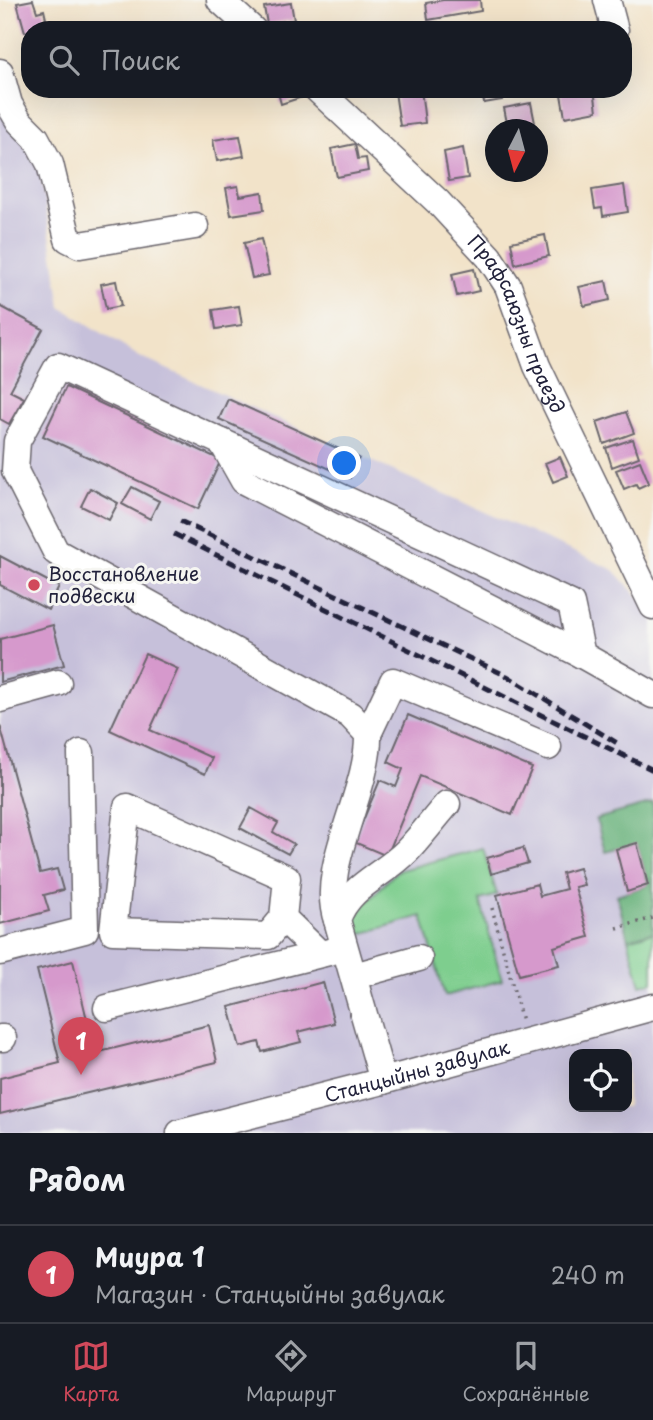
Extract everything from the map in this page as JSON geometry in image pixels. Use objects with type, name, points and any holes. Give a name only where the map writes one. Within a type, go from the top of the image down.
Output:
[{"type":"street","points":[[220,0],[243,21]]},
{"type":"street","points":[[607,0],[613,21]]},
{"type":"street","points":[[0,72],[5,110],[36,138],[50,164],[68,239],[80,245],[195,226]]},
{"type":"street","name":"Прафсаюзны праезд","points":[[327,98],[438,202],[489,257],[508,286],[537,366],[650,591]]},
{"type":"street","points":[[368,734],[350,715],[57,552],[15,471],[9,437],[58,366],[571,604],[582,655]]},
{"type":"street","points":[[222,442],[244,481],[582,655],[653,695]]},
{"type":"street","points":[[383,1082],[332,907],[333,884],[344,836],[369,754],[368,734],[393,681],[548,747]]},
{"type":"street","points":[[0,699],[58,683]]},
{"type":"street","points":[[0,952],[85,930],[82,753]]},
{"type":"street","points":[[337,920],[341,909],[367,881],[406,853],[447,804]]},
{"type":"street","points":[[127,807],[286,878],[283,918],[268,936],[113,932],[127,807]]},
{"type":"street","points":[[283,918],[320,954]]},
{"type":"street","points":[[107,1008],[346,948]]},
{"type":"street","points":[[354,976],[419,958]]},
{"type":"street","name":"Станцыйны завулак","points":[[180,1133],[383,1082],[653,1007]]},
{"type":"path","points":[[492,908],[527,1040]]},
{"type":"path","points":[[617,928],[653,918]]},
{"type":"shaded area","points":[[0,112],[37,150],[61,307],[140,357],[614,570],[653,613],[653,1133],[0,1133]]},
{"type":"green space","points":[[653,803],[653,932],[628,939],[617,895],[648,885],[637,844],[605,852],[596,819]]},
{"type":"green space","points":[[483,848],[497,895],[480,900],[502,980],[445,996],[422,916],[337,941],[364,905],[397,871]]},
{"type":"green space","points":[[653,932],[653,982],[641,985],[628,939]]},
{"type":"building","points":[[33,0],[37,12],[44,10],[47,21],[22,21],[17,3]]},
{"type":"building","points":[[480,0],[481,11],[428,20],[426,3]]},
{"type":"building","points":[[291,3],[294,20],[266,21],[264,7]]},
{"type":"building","points":[[279,98],[299,98],[281,104]]},
{"type":"building","points":[[396,98],[422,98],[425,123],[400,126]]},
{"type":"building","points":[[483,98],[502,98],[502,100],[484,103]]},
{"type":"building","points":[[562,98],[595,98],[597,111],[565,117]]},
{"type":"building","points":[[531,103],[534,119],[506,119],[504,108]]},
{"type":"building","points":[[240,136],[244,156],[217,161],[213,140]]},
{"type":"building","points":[[355,144],[358,159],[366,158],[368,171],[337,177],[331,149]]},
{"type":"building","points":[[463,148],[468,178],[449,181],[444,152]]},
{"type":"building","points":[[624,185],[628,212],[603,216],[602,208],[595,209],[592,190]]},
{"type":"building","points":[[238,186],[240,196],[262,192],[264,210],[231,215],[226,188]]},
{"type":"building","points":[[545,235],[549,256],[515,264],[511,242]]},
{"type":"building","points":[[261,239],[269,275],[252,278],[244,243]]},
{"type":"building","points":[[474,269],[479,291],[457,296],[452,274]]},
{"type":"building","points":[[116,281],[121,306],[106,309],[101,284]]},
{"type":"building","points":[[606,281],[610,300],[584,306],[579,287]]},
{"type":"building","points":[[0,306],[43,329],[10,391],[24,398],[9,424],[0,419]]},
{"type":"building","points":[[239,306],[242,325],[216,329],[213,310]]},
{"type":"building","points":[[66,387],[221,460],[198,509],[43,436]]},
{"type":"building","points":[[228,399],[359,458],[350,478],[219,419]]},
{"type":"building","points":[[626,412],[634,433],[604,444],[597,422]]},
{"type":"building","points":[[633,439],[639,457],[612,467],[606,448]]},
{"type":"building","points":[[560,457],[568,476],[553,482],[545,463]]},
{"type":"building","points":[[640,461],[649,483],[638,488],[636,484],[624,489],[616,470]]},
{"type":"building","points":[[132,487],[159,501],[150,519],[122,504]]},
{"type":"building","points":[[90,488],[118,503],[109,520],[81,506]]},
{"type":"building","points":[[0,556],[59,587],[48,610],[0,585]]},
{"type":"building","points":[[53,625],[64,665],[0,682],[0,639]]},
{"type":"building","points":[[145,654],[178,669],[150,730],[212,758],[205,774],[110,730]]},
{"type":"building","points":[[408,715],[532,768],[512,815],[420,776],[387,856],[354,842],[380,780],[396,787],[403,769],[388,762]]},
{"type":"building","points":[[0,725],[40,873],[57,869],[63,890],[44,895],[49,911],[0,924]]},
{"type":"building","points":[[251,808],[278,823],[273,832],[294,844],[288,854],[240,828]]},
{"type":"building","points":[[637,843],[648,885],[627,892],[616,849]]},
{"type":"building","points":[[523,848],[528,863],[491,874],[487,858]]},
{"type":"building","points":[[579,868],[584,885],[575,887],[589,937],[554,947],[559,965],[519,975],[497,895],[537,884],[540,896],[566,889],[562,873]]},
{"type":"building","points":[[73,961],[95,1053],[209,1025],[217,1062],[0,1114],[0,1078],[60,1063],[37,970]]},
{"type":"building","points":[[323,982],[334,1023],[298,1032],[301,1042],[262,1052],[259,1042],[240,1047],[229,1007]]},
{"type":"railway","points":[[180,521],[507,676],[617,743]]},
{"type":"railway","points":[[174,534],[653,770]]},
{"type":"place","name":"Восстановление подвески","points":[[34,585]]},
{"type":"place","name":"Миура 1","points":[[81,1075]]}]
